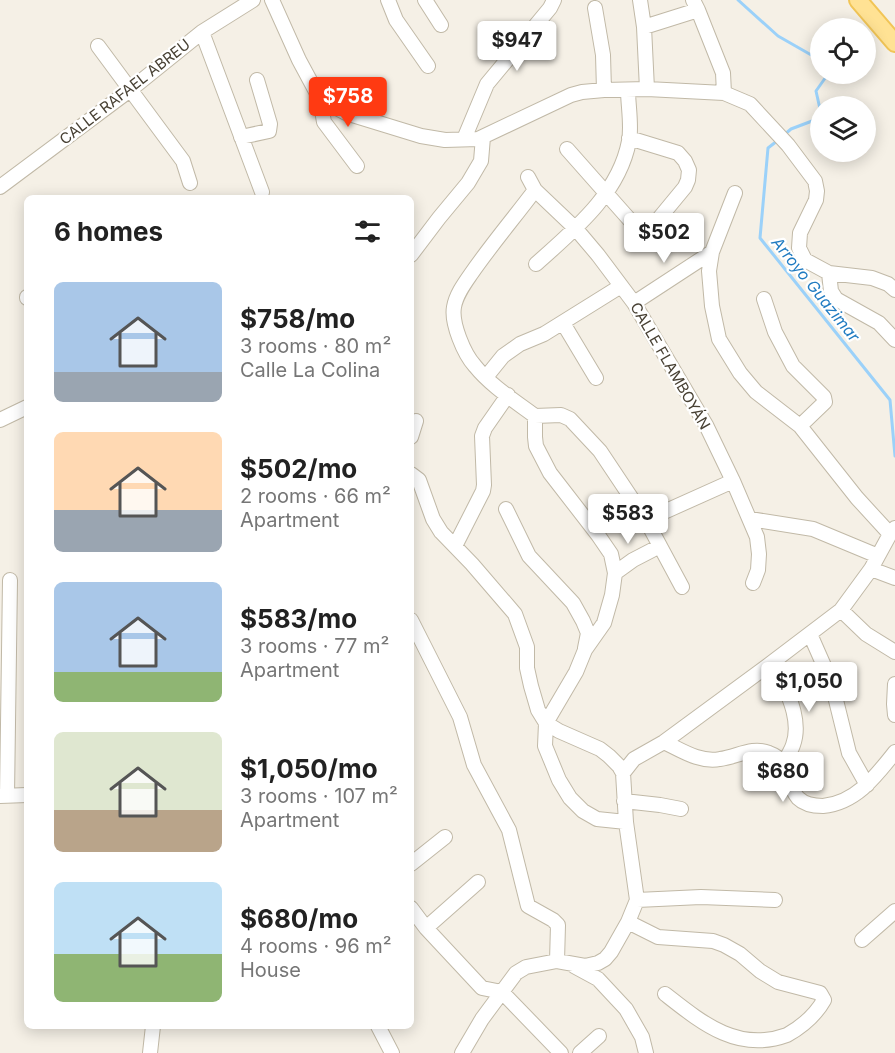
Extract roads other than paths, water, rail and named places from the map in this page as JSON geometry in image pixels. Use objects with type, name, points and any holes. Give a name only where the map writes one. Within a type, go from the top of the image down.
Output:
[{"type":"main road","points":[[858,0],[895,43]]},
{"type":"street","name":"CALLE RAFAEL ABREU","points":[[1,182],[130,90],[202,32],[253,0]]},
{"type":"street","points":[[272,0],[299,60],[320,99],[324,122],[357,166]]},
{"type":"street","points":[[388,0],[396,20],[428,66]]},
{"type":"street","points":[[424,0],[441,25]]},
{"type":"street","points":[[464,139],[487,84],[550,8],[554,0]]},
{"type":"street","points":[[639,0],[644,27],[647,89]]},
{"type":"street","points":[[644,27],[695,5],[723,73],[724,93]]},
{"type":"street","points":[[595,8],[603,55],[604,90]]},
{"type":"street","points":[[202,32],[262,192]]},
{"type":"street","points":[[98,46],[183,161],[190,183]]},
{"type":"street","points":[[242,137],[269,131],[270,124],[256,80]]},
{"type":"street","points":[[320,99],[346,113],[421,136],[445,140],[483,137],[571,95],[582,92],[647,89],[724,93],[750,104],[788,145],[815,181],[818,191],[816,200],[800,233],[799,248],[805,260],[829,273],[872,278],[888,284],[895,290]]},
{"type":"street","points":[[536,264],[576,229],[605,194],[618,174],[629,138],[628,90]]},
{"type":"street","points":[[414,251],[472,176],[481,161],[483,137]]},
{"type":"street","points":[[567,149],[636,227],[641,230],[647,229],[652,227],[685,188],[689,171],[685,161],[678,153],[629,138]]},
{"type":"street","name":"CALLE FLAMBOYÁN","points":[[528,177],[535,190],[576,229],[598,255],[634,303],[706,425],[757,537],[758,570],[753,583]]},
{"type":"street","points":[[535,190],[484,255],[456,297],[453,309],[463,346],[474,365],[486,377],[535,416],[561,416],[570,419],[600,451],[646,520],[682,587]]},
{"type":"street","points":[[622,773],[634,759],[664,742],[841,610],[871,569],[893,531],[857,498],[800,426],[756,392],[740,373],[719,339],[712,306],[711,252],[735,193]]},
{"type":"street","points":[[634,303],[711,252]]},
{"type":"street","points":[[829,273],[831,291],[836,299],[879,323],[895,340]]},
{"type":"street","points":[[486,377],[503,356],[520,344],[563,323],[621,286]]},
{"type":"street","points":[[764,299],[775,332],[793,366],[825,400],[800,426]]},
{"type":"street","points":[[563,323],[596,378]]},
{"type":"street","points":[[455,546],[483,491],[482,436],[508,395]]},
{"type":"street","points":[[0,420],[24,408]]},
{"type":"street","points":[[535,416],[536,446],[550,473],[611,554],[615,573],[612,595],[604,623],[585,650]]},
{"type":"street","points":[[414,427],[416,421]]},
{"type":"street","points":[[414,476],[419,480],[433,519],[441,532],[515,614],[527,647],[527,668],[531,687],[538,710],[546,723],[600,749],[619,766],[622,773],[637,900],[611,952],[605,959],[585,966],[563,962],[526,967],[516,974],[482,1019],[465,1051]]},
{"type":"street","points":[[646,520],[733,482]]},
{"type":"street","points":[[506,509],[529,556],[573,603],[588,633],[585,650],[576,672],[546,723],[545,746],[559,780],[570,798],[583,812],[597,819],[626,822]]},
{"type":"street","points":[[750,519],[813,529],[878,556]]},
{"type":"street","points":[[615,573],[633,560],[660,546]]},
{"type":"street","points":[[871,569],[895,578]]},
{"type":"street","points":[[10,580],[3,796],[24,795]]},
{"type":"street","points":[[841,610],[866,634],[895,652]]},
{"type":"street","points":[[414,626],[460,717],[474,765],[509,830],[528,906],[554,920],[558,925],[563,962]]},
{"type":"street","points":[[810,634],[832,684],[849,753],[867,785]]},
{"type":"street","points":[[774,662],[792,708],[796,728],[793,745],[784,763]]},
{"type":"street","points":[[895,684],[895,715]]},
{"type":"street","points":[[664,742],[700,759],[718,760],[756,750],[770,753],[784,763],[798,798],[813,806],[835,805],[855,794],[867,785],[895,752]]},
{"type":"street","points":[[624,801],[681,809]]},
{"type":"street","points":[[414,862],[445,837]]},
{"type":"street","points":[[426,928],[478,882]]},
{"type":"street","points":[[637,900],[701,897],[774,900]]},
{"type":"street","points":[[862,940],[895,910]]},
{"type":"street","points":[[414,912],[482,988],[502,992],[561,1053]]},
{"type":"street","points":[[627,922],[658,937],[713,941],[724,945],[778,982],[820,993],[824,1000],[813,1017],[801,1027],[774,1043],[759,1046],[739,1044],[721,1037],[664,994]]},
{"type":"street","points":[[563,962],[598,979],[626,1009],[642,1037],[646,1053]]},
{"type":"street","points":[[150,1053],[153,1029]]},
{"type":"street","points":[[380,1029],[392,1053]]},
{"type":"street","points":[[580,1053],[599,1036]]},
{"type":"waterway","name":"Arroyo Guazimar","points":[[738,0],[778,36],[810,54]]},
{"type":"waterway","name":"Arroyo Guazimar","points":[[817,96],[816,91],[821,84]]},
{"type":"waterway","name":"Arroyo Guazimar","points":[[784,135],[791,129],[810,122]]},
{"type":"waterway","name":"Arroyo Guazimar","points":[[777,141],[768,148],[760,238],[890,400],[895,456]]}]
